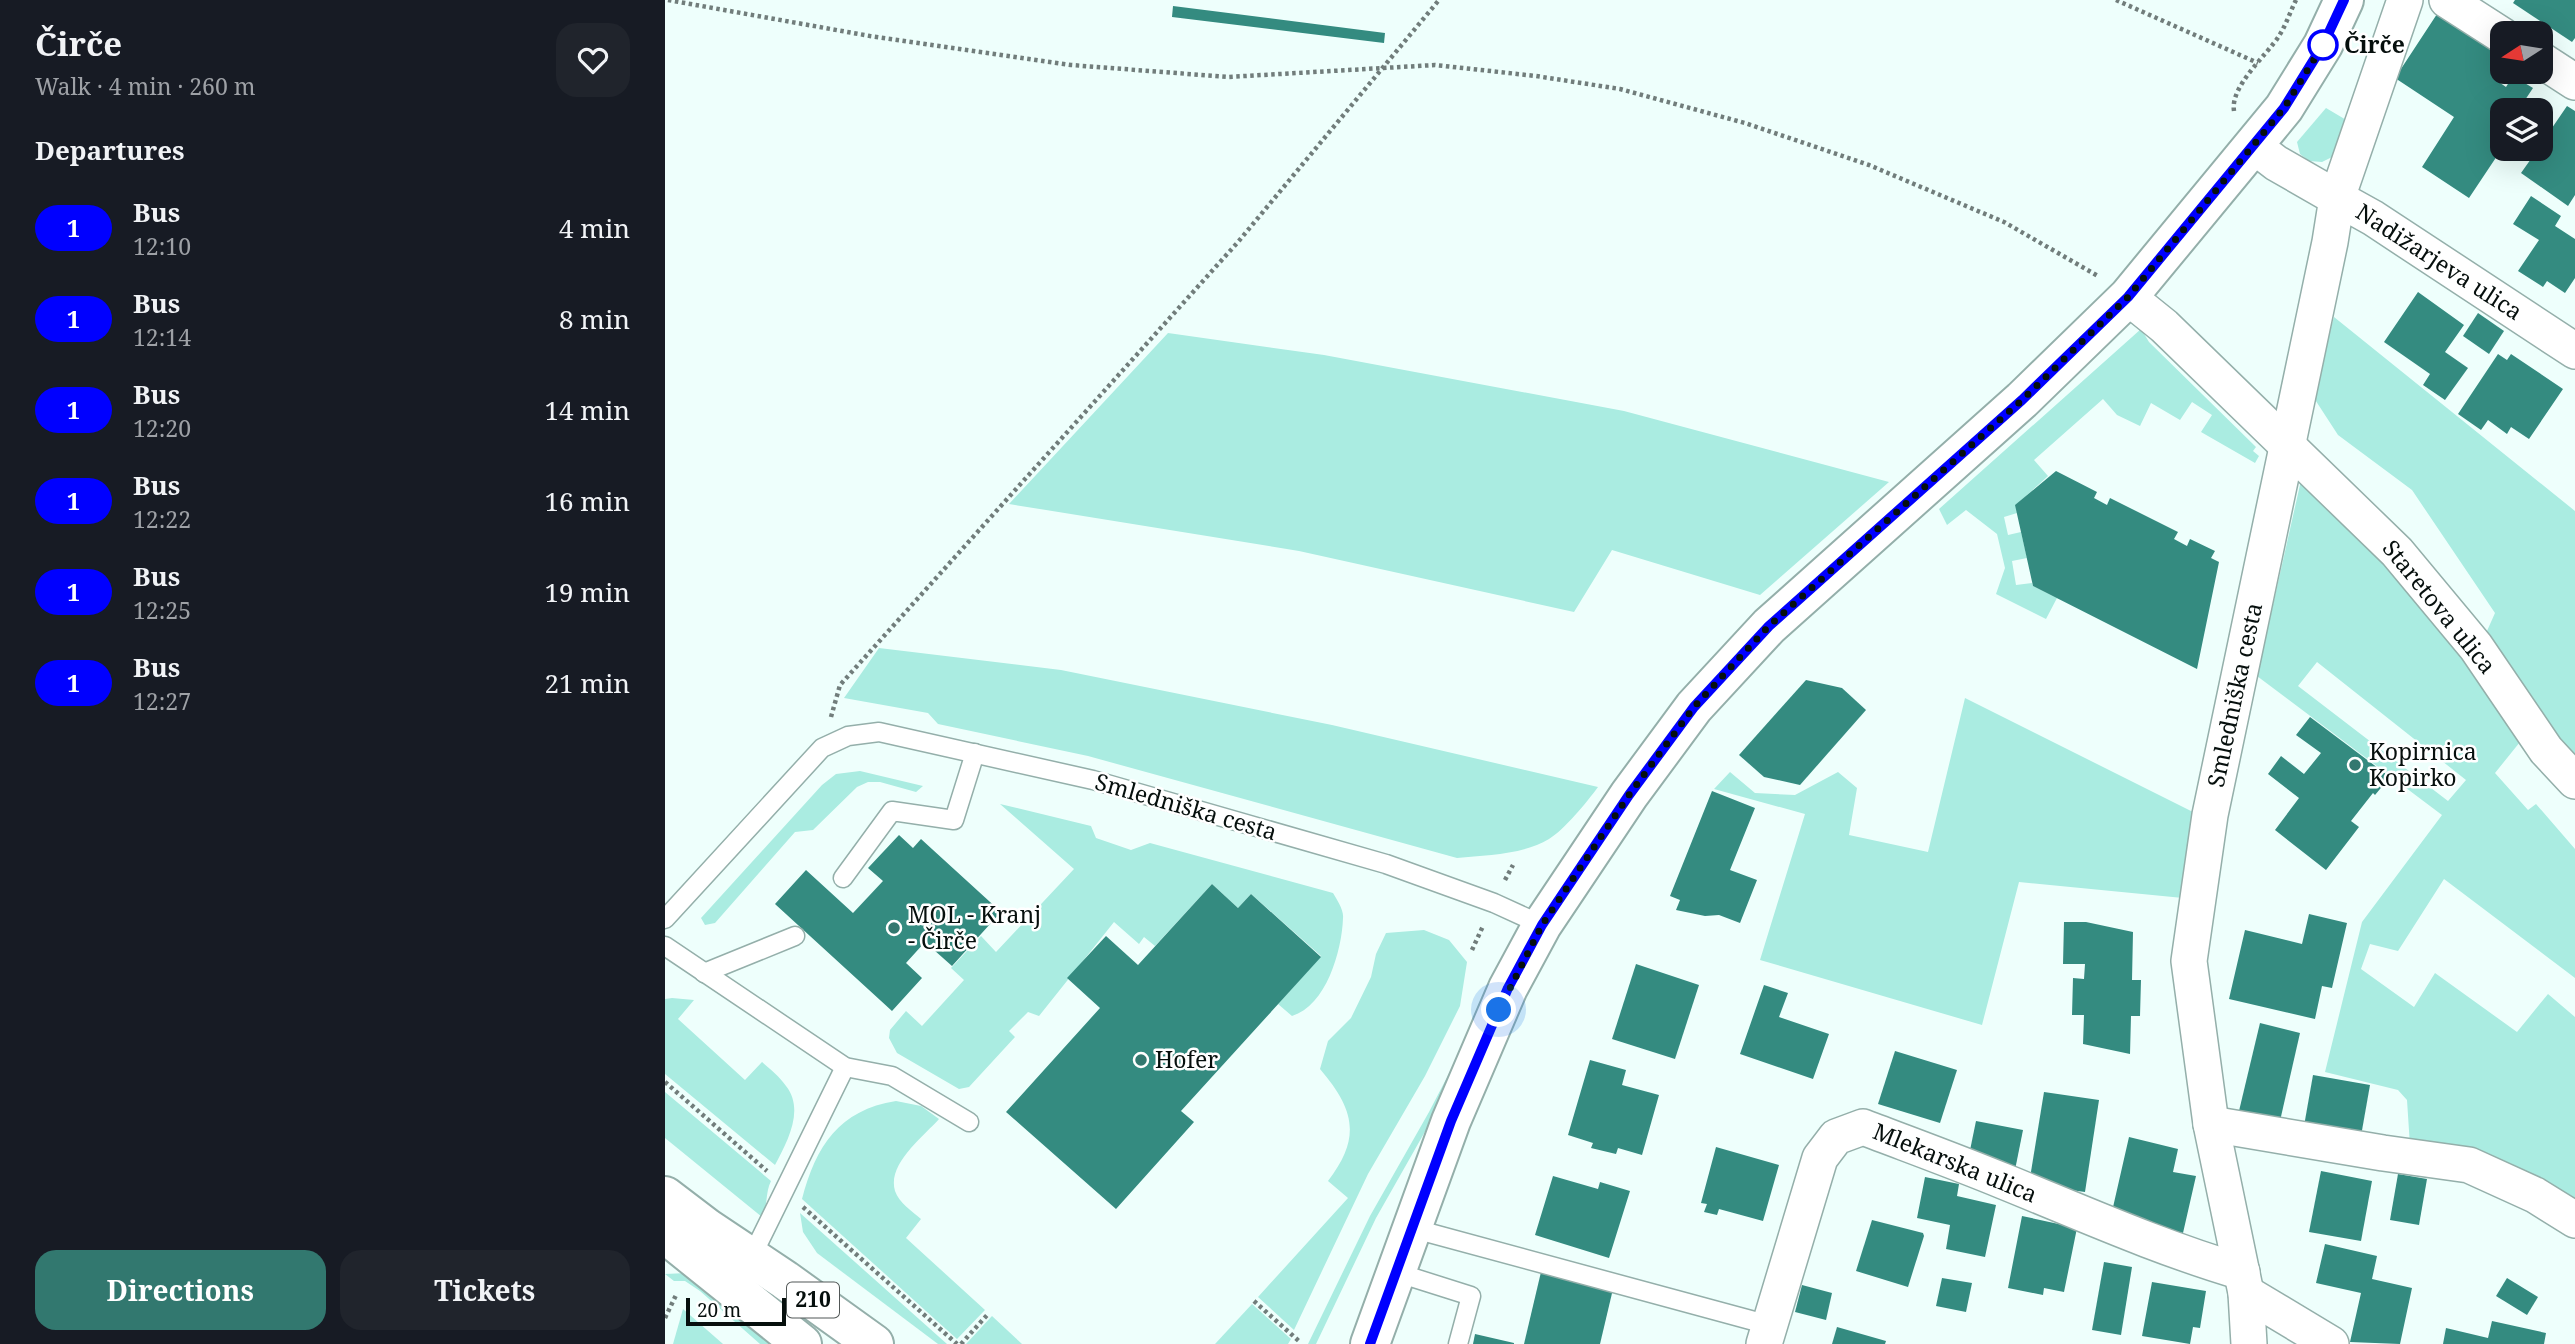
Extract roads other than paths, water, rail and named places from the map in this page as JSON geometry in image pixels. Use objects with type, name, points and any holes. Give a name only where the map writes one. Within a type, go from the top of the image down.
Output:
[{"type":"street","points":[[1370,1344],[1451,1121],[1508,988],[1542,925],[1629,795],[1694,707],[1769,626],[2022,400],[2128,297],[2284,108],[2323,45],[2344,0]]},
{"type":"street","name":"Nadižarjeva ulica","points":[[2405,0],[2337,198],[2384,225],[2575,351]]},
{"type":"street","points":[[2447,0],[2490,28]]},
{"type":"street","points":[[2553,68],[2575,82]]},
{"type":"street","points":[[2254,146],[2276,163],[2337,198]]},
{"type":"street","name":"Smledniška cesta","points":[[2249,1344],[2244,1282],[2211,1124],[2189,961],[2210,815],[2337,198]]},
{"type":"street","name":"Staretova ulica","points":[[2128,297],[2164,326],[2397,552],[2476,647],[2546,750],[2575,781]]},
{"type":"street","points":[[2211,1124],[2469,1165],[2535,1195],[2575,1220]]},
{"type":"street","name":"Mlekarska ulica","points":[[1766,1335],[1820,1158],[1836,1137],[1863,1127],[2003,1181],[2091,1219],[2202,1260],[2244,1282]]},
{"type":"street","name":"210","points":[[665,1196],[874,1344]]},
{"type":"street","name":"210","points":[[665,1234],[802,1344]]},
{"type":"street","points":[[2244,1282],[2331,1344]]},
{"type":"lane","name":"Smledniška cesta","points":[[665,919],[822,748],[848,736],[879,732],[1093,780],[1386,864],[1494,903],[1542,925]]},
{"type":"lane","points":[[843,878],[892,810],[954,820],[975,753]]},
{"type":"lane","points":[[704,973],[795,936]]},
{"type":"lane","points":[[665,946],[845,1067],[892,1076],[969,1122]]},
{"type":"lane","points":[[751,1258],[845,1067]]},
{"type":"lane","points":[[1411,1228],[1766,1335]]},
{"type":"lane","points":[[1395,1272],[1471,1296],[1458,1344]]},
{"type":"place","name":"Čirče","points":[[2323,45]]},
{"type":"place","name":"Kopirnica Kopirko","points":[[2355,765]]},
{"type":"place","name":"MOL - Kranj - Čirče","points":[[894,928]]},
{"type":"place","name":"Hofer","points":[[1141,1060]]}]
